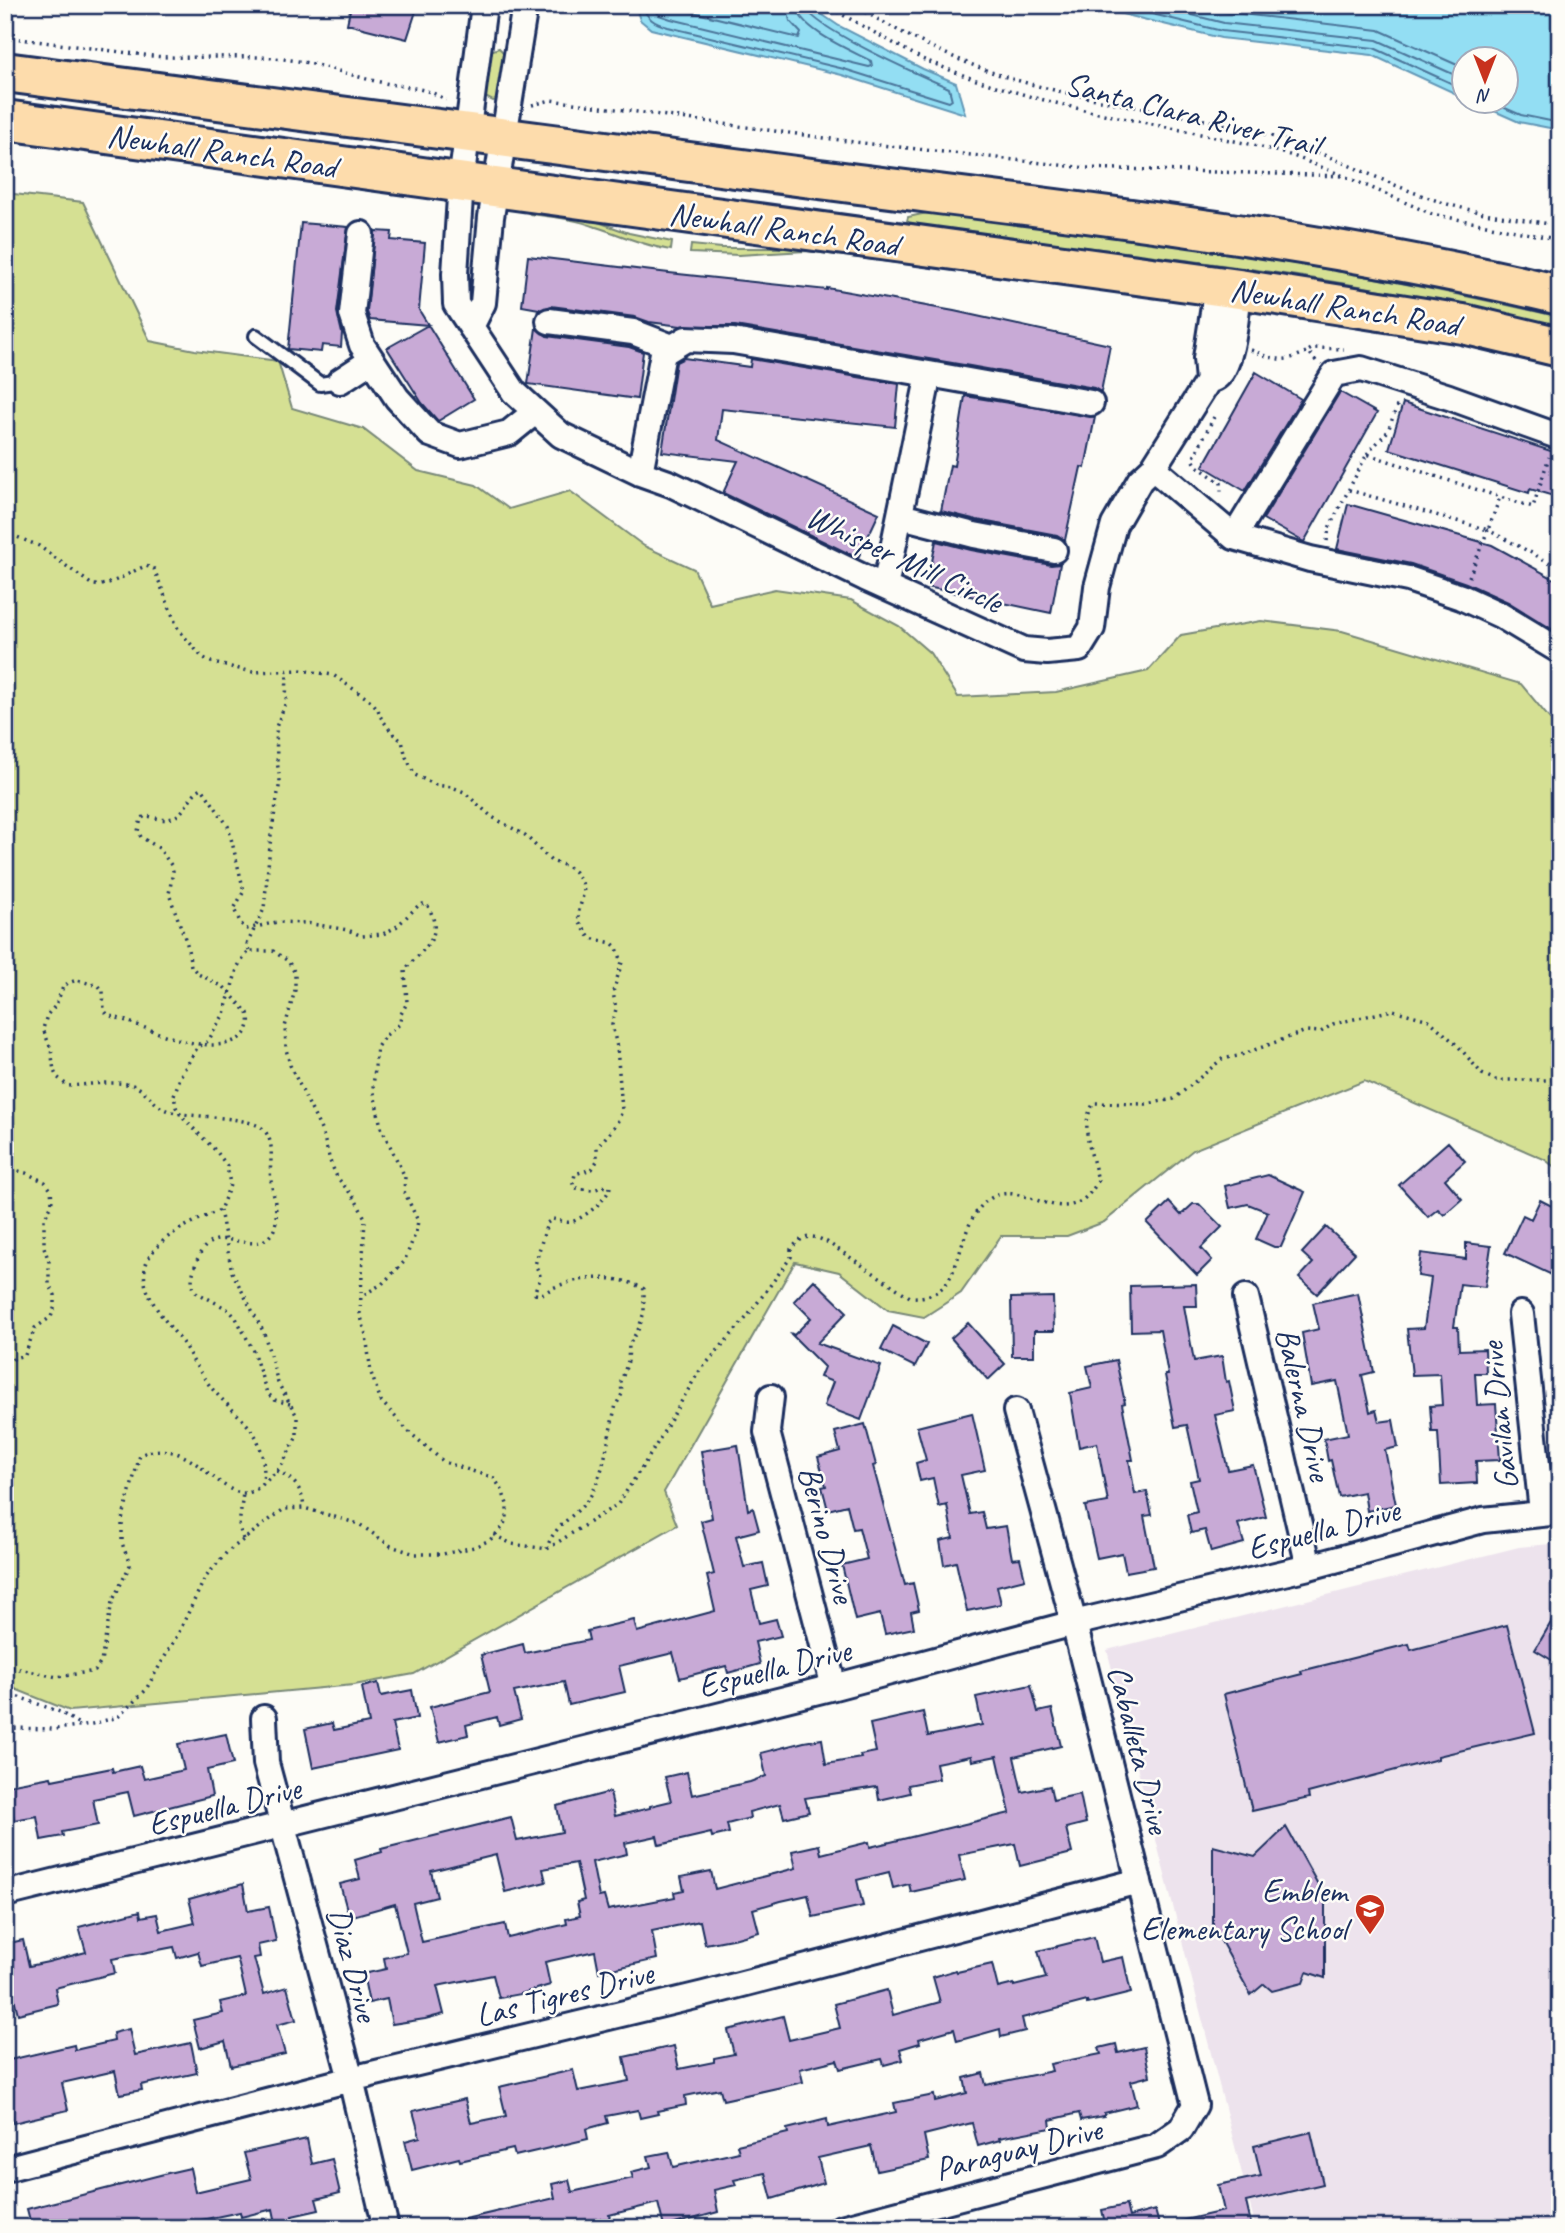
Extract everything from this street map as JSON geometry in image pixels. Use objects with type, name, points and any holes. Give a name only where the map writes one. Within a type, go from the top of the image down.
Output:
[{"type":"main road","name":"Newhall Ranch Road","points":[[5,72],[475,126],[1244,235],[1473,274],[1560,295]]},
{"type":"main road","name":"Newhall Ranch Road","points":[[5,120],[1228,288],[1463,324],[1560,347]]},
{"type":"street","points":[[478,185],[475,126],[484,5]]},
{"type":"street","points":[[471,327],[483,303],[475,126],[525,5]]},
{"type":"street","name":"Whisper Mill Circle","points":[[478,185],[455,274],[456,304],[514,392],[561,435],[1024,650],[1047,652],[1079,649],[1092,628],[1097,587],[1114,525],[1140,480],[1153,468],[1208,381],[1206,358],[1228,288]]},
{"type":"street","points":[[361,234],[352,314],[362,345],[397,398],[430,434],[460,445],[509,433],[535,412]]},
{"type":"street","points":[[549,321],[633,332],[673,347]]},
{"type":"street","points":[[640,473],[663,353],[686,339],[733,341],[1091,403]]},
{"type":"street","points":[[340,381],[372,360]]},
{"type":"street","points":[[1234,537],[1334,374],[1361,369],[1558,436]]},
{"type":"street","points":[[885,587],[929,374]]},
{"type":"street","points":[[1153,468],[1234,537],[1323,561],[1408,579],[1461,597],[1500,615],[1560,651]]},
{"type":"street","points":[[901,516],[974,535],[1054,550]]},
{"type":"street","name":"Balerna Drive","points":[[1246,1297],[1309,1567]]},
{"type":"street","name":"Gavilan Drive","points":[[1521,1314],[1551,1512]]},
{"type":"street","name":"Berino Drive","points":[[771,1397],[767,1432],[834,1687]]},
{"type":"street","name":"Caballeta Drive","points":[[1016,1411],[1074,1623],[1195,2105]]},
{"type":"street","name":"Espuella Drive","points":[[5,1894],[834,1687],[1074,1623],[1309,1567],[1483,1520],[1551,1512]]},
{"type":"street","name":"Diaz Drive","points":[[264,1718],[265,1763],[351,2079],[386,2228]]},
{"type":"street","name":"Las Tigres Drive","points":[[5,2169],[351,2079],[704,1994],[1139,1881]]},
{"type":"street","name":"Paraguay Drive","points":[[841,2228],[1157,2146],[1181,2129],[1195,2105]]},
{"type":"lane","points":[[256,335],[320,384],[340,381]]},
{"type":"path","name":"Santa Clara River Trail","points":[[825,5],[922,59],[973,79],[1084,110],[1254,145],[1293,156],[1432,214],[1560,240]]},
{"type":"path","points":[[853,5],[918,41],[995,73],[1091,99],[1267,135],[1331,156],[1435,201],[1560,226]]},
{"type":"path","points":[[5,37],[175,58],[239,55],[292,60],[375,82],[438,93],[475,126]]},
{"type":"path","points":[[531,105],[551,100],[854,142],[1087,168],[1344,176]]},
{"type":"path","points":[[1248,349],[1274,358],[1290,360],[1308,351]]},
{"type":"path","points":[[1323,561],[1329,528],[1367,454],[1388,431],[1399,399]]},
{"type":"path","points":[[1218,410],[1193,459],[1196,467],[1221,483],[1224,504]]},
{"type":"path","points":[[1367,454],[1533,507],[1558,436]]},
{"type":"path","points":[[1349,490],[1488,530],[1560,568]]},
{"type":"path","points":[[1461,597],[1500,497]]},
{"type":"path","points":[[5,532],[39,546],[98,587],[105,586],[133,570],[146,566],[155,569],[178,629],[202,657],[213,663],[253,671],[320,671],[333,675],[371,701],[392,733],[402,741],[415,775],[436,785],[464,792],[492,817],[525,835],[551,861],[568,866],[575,872],[584,892],[579,906],[580,923],[590,937],[612,943],[617,948],[622,962],[613,992],[616,1009],[612,1025],[617,1047],[622,1110],[607,1138],[597,1147],[597,1161],[592,1169],[575,1174],[573,1184],[575,1188],[592,1190],[607,1185],[610,1192],[596,1208],[575,1220],[568,1223],[553,1219],[547,1223],[535,1265],[541,1275],[535,1294],[544,1294],[552,1288],[566,1284],[615,1278],[634,1283],[643,1289],[646,1300],[639,1328],[629,1345],[628,1361],[621,1382],[622,1394],[616,1405],[599,1479],[590,1497],[549,1538],[547,1549]]},
{"type":"path","points":[[249,951],[247,944],[264,909],[271,835],[281,781],[277,761],[276,727],[286,702],[287,671]]},
{"type":"path","points":[[290,1404],[275,1400],[267,1393],[252,1348],[236,1318],[229,1310],[202,1296],[193,1287],[192,1274],[202,1248],[214,1241],[259,1242],[265,1240],[274,1229],[276,1220],[270,1179],[272,1155],[270,1141],[261,1127],[251,1122],[180,1114],[159,1108],[144,1092],[130,1084],[68,1086],[54,1070],[51,1049],[43,1029],[44,1022],[56,1005],[63,987],[68,983],[85,981],[103,990],[102,1003],[108,1015],[158,1034],[203,1044],[229,1044],[245,1034],[249,1028],[248,1013],[229,992],[198,974],[191,966],[187,944],[169,894],[173,871],[171,865],[164,852],[141,837],[138,831],[141,819],[150,815],[165,820],[182,813],[202,788],[206,790],[228,826],[244,891],[234,909],[236,917],[247,929],[277,922],[306,923],[348,930],[362,936],[383,934],[396,927],[420,904],[427,904],[432,913],[435,932],[431,943],[405,970],[407,1003],[401,1014],[400,1024],[385,1035],[377,1047],[373,1088],[381,1127],[405,1177],[404,1191],[418,1220],[416,1232],[404,1262],[382,1284],[360,1297]]},
{"type":"path","points":[[5,1666],[57,1677],[95,1671],[101,1662],[112,1602],[130,1565],[122,1543],[122,1520],[140,1455],[163,1449],[183,1454],[227,1489],[243,1493],[258,1488],[281,1467],[296,1436],[296,1416],[278,1383],[264,1334],[232,1272],[220,1210],[230,1185],[227,1167],[217,1152],[180,1114],[174,1095],[197,1048],[208,1041],[224,1014],[238,966],[249,951]]},
{"type":"path","points":[[5,1728],[56,1729],[118,1717],[145,1691],[178,1634],[205,1578],[227,1552],[285,1509],[304,1508],[359,1524],[391,1546],[415,1554],[443,1554],[474,1548],[502,1528],[507,1518],[507,1504],[494,1478],[444,1462],[408,1431],[382,1401],[371,1373],[360,1313],[365,1218],[333,1169],[323,1134],[290,1065],[286,1049],[285,1027],[295,990],[295,973],[288,961],[273,951],[249,951]]},
{"type":"path","points":[[494,1535],[512,1544],[547,1549],[618,1504],[698,1373],[747,1318],[791,1257],[791,1249],[805,1237],[814,1236],[909,1297],[924,1298],[943,1288],[953,1274],[964,1236],[984,1203],[998,1193],[1017,1194],[1054,1206],[1076,1203],[1090,1195],[1098,1181],[1085,1129],[1086,1115],[1094,1103],[1146,1104],[1174,1099],[1222,1059],[1238,1056],[1307,1031],[1321,1032],[1333,1024],[1393,1010],[1429,1020],[1460,1047],[1482,1074],[1496,1080],[1560,1080]]},
{"type":"path","points":[[5,1167],[45,1182],[51,1190],[51,1206],[44,1219],[44,1247],[49,1262],[49,1284],[55,1295],[51,1317],[35,1328],[25,1355],[14,1358],[5,1368]]},
{"type":"path","points":[[220,1210],[171,1235],[150,1256],[144,1270],[147,1291],[209,1385],[256,1438],[264,1467],[264,1480],[258,1488]]},
{"type":"path","points":[[5,1468],[10,1483],[5,1504]]},
{"type":"path","points":[[277,1471],[291,1478],[300,1488],[304,1508]]},
{"type":"path","points":[[243,1493],[239,1526],[243,1539]]},
{"type":"path","points":[[5,1692],[60,1712],[81,1725]]},
{"type":"path","points":[[1544,2228],[1560,2225]]},
{"type":"shaded area","name":"Emblem Elementary School","points":[[1560,1543],[1560,2223],[1511,2228],[1256,2228],[1107,1650],[1519,1547]]},
{"type":"green space","points":[[499,48],[509,58],[500,99],[493,101],[482,92],[490,51]]},
{"type":"green space","points":[[5,193],[83,202],[150,341],[278,361],[292,408],[363,429],[418,471],[476,485],[509,509],[570,491],[644,546],[694,569],[710,604],[775,589],[851,600],[899,626],[930,653],[958,697],[1056,692],[1148,671],[1181,635],[1261,621],[1342,631],[1521,684],[1560,731],[1560,1171],[1544,1159],[1364,1081],[1193,1150],[1104,1222],[1067,1236],[1001,1236],[961,1293],[924,1317],[888,1310],[839,1272],[795,1262],[664,1492],[677,1525],[414,1674],[354,1685],[70,1711],[5,1685]]},
{"type":"green space","points":[[526,211],[598,222],[629,233],[672,242],[671,250],[580,222],[530,214]]},
{"type":"green space","points":[[927,213],[1165,243],[1403,283],[1560,317],[1560,327],[1318,279],[910,225],[907,221],[908,217]]},
{"type":"green space","points":[[691,245],[722,248],[801,248],[1179,300],[806,251],[739,255],[690,253]]},
{"type":"water","points":[[635,5],[808,5],[839,26],[956,83],[965,114],[842,75],[651,29],[640,20]]},
{"type":"water","points":[[1085,5],[1560,5],[1560,130],[1519,122],[1506,116],[1520,116],[1520,46],[1450,46],[1450,91],[1372,55],[1221,38]]},
{"type":"building","points":[[351,5],[418,5],[407,39],[347,24]]},
{"type":"building","points":[[301,223],[348,227],[337,312],[342,333],[341,347],[322,345],[321,352],[288,349]]},
{"type":"building","points":[[375,231],[392,232],[391,240],[425,243],[419,310],[474,399],[438,421],[422,403],[387,348],[428,325],[370,320],[367,312]]},
{"type":"building","points":[[528,256],[827,288],[954,311],[1110,345],[1101,392],[1094,388],[735,326],[681,326],[551,306],[538,311],[539,309],[522,306]]},
{"type":"building","points":[[536,328],[547,336],[629,347],[643,352],[637,399],[528,384]]},
{"type":"building","points":[[684,358],[750,367],[751,359],[899,384],[895,427],[722,409],[718,440],[879,513],[858,558],[723,493],[738,461],[662,452],[676,362]]},
{"type":"building","points":[[1256,372],[1301,399],[1245,491],[1203,466]]},
{"type":"building","points":[[1340,392],[1377,413],[1304,542],[1263,519]]},
{"type":"building","points":[[965,396],[1095,417],[1085,468],[1081,467],[1065,540],[1057,535],[941,511],[950,465],[954,466]]},
{"type":"building","points":[[1403,403],[1560,454],[1560,498],[1530,489],[1529,493],[1389,449]]},
{"type":"building","points":[[1348,504],[1492,545],[1560,582],[1560,634],[1508,602],[1466,583],[1411,564],[1337,549]]},
{"type":"building","points":[[936,541],[1051,565],[1060,564],[1051,613],[927,587]]},
{"type":"building","points":[[1448,1142],[1465,1161],[1445,1179],[1462,1199],[1444,1215],[1438,1209],[1428,1217],[1399,1185]]},
{"type":"building","points":[[1268,1175],[1305,1192],[1281,1247],[1274,1247],[1256,1239],[1268,1212],[1248,1204],[1230,1208],[1225,1186]]},
{"type":"building","points":[[1540,1200],[1560,1210],[1560,1259],[1552,1275],[1505,1253],[1523,1215],[1531,1219]]},
{"type":"building","points":[[1169,1202],[1181,1215],[1193,1204],[1199,1204],[1222,1227],[1201,1248],[1212,1260],[1197,1275],[1147,1223]]},
{"type":"building","points":[[1326,1227],[1355,1253],[1317,1294],[1299,1278],[1313,1263],[1302,1253]]},
{"type":"building","points":[[1466,1243],[1491,1246],[1485,1287],[1460,1284],[1454,1327],[1458,1327],[1459,1350],[1485,1349],[1486,1373],[1475,1373],[1477,1405],[1496,1404],[1500,1460],[1476,1461],[1477,1483],[1441,1485],[1438,1432],[1432,1432],[1430,1406],[1442,1405],[1440,1374],[1412,1375],[1407,1329],[1424,1328],[1431,1278],[1418,1276],[1421,1253],[1466,1259]]},
{"type":"building","points":[[814,1280],[847,1312],[817,1343],[881,1366],[861,1420],[824,1406],[833,1382],[820,1377],[824,1367],[790,1333],[794,1335],[811,1318],[794,1301]]},
{"type":"building","points":[[1196,1284],[1197,1306],[1184,1306],[1194,1361],[1222,1356],[1235,1411],[1215,1415],[1228,1470],[1253,1465],[1266,1517],[1238,1524],[1244,1543],[1211,1552],[1205,1530],[1191,1533],[1187,1515],[1197,1512],[1190,1481],[1199,1479],[1187,1425],[1175,1427],[1160,1330],[1131,1331],[1130,1286]]},
{"type":"building","points":[[1358,1293],[1374,1372],[1362,1375],[1370,1412],[1376,1410],[1379,1422],[1393,1420],[1398,1447],[1385,1450],[1396,1505],[1367,1511],[1364,1492],[1339,1497],[1324,1439],[1348,1434],[1337,1381],[1311,1386],[1302,1333],[1319,1329],[1313,1303]]},
{"type":"building","points":[[1053,1297],[1054,1331],[1034,1331],[1034,1356],[1012,1356],[1011,1298]]},
{"type":"building","points":[[968,1323],[1005,1364],[988,1380],[951,1338]]},
{"type":"building","points":[[893,1326],[927,1344],[915,1367],[881,1350]]},
{"type":"building","points":[[1116,1360],[1125,1403],[1122,1404],[1133,1460],[1129,1460],[1135,1494],[1147,1492],[1152,1515],[1144,1516],[1154,1567],[1126,1572],[1122,1553],[1097,1558],[1085,1506],[1108,1502],[1097,1443],[1079,1447],[1070,1393],[1092,1388],[1087,1366]]},
{"type":"building","points":[[972,1413],[985,1470],[961,1475],[970,1514],[982,1512],[986,1529],[1006,1526],[1012,1559],[1020,1558],[1025,1579],[997,1586],[1001,1604],[967,1611],[956,1562],[944,1565],[940,1541],[953,1538],[947,1505],[939,1507],[933,1478],[920,1481],[916,1463],[926,1460],[917,1427]]},
{"type":"building","points":[[865,1424],[876,1465],[873,1466],[905,1585],[913,1583],[919,1610],[911,1612],[914,1628],[885,1634],[880,1614],[855,1620],[842,1565],[867,1559],[859,1528],[853,1529],[847,1505],[828,1510],[822,1487],[826,1486],[818,1457],[840,1451],[835,1432]]},
{"type":"building","points":[[738,1445],[748,1510],[753,1508],[759,1530],[736,1536],[744,1567],[763,1563],[768,1586],[751,1590],[759,1623],[776,1619],[781,1636],[755,1642],[760,1664],[728,1673],[726,1666],[680,1678],[673,1653],[619,1666],[625,1692],[569,1705],[564,1682],[514,1692],[521,1719],[499,1725],[497,1717],[466,1725],[468,1735],[439,1742],[430,1707],[490,1692],[481,1655],[523,1644],[525,1653],[589,1640],[587,1631],[634,1620],[637,1632],[715,1611],[707,1576],[714,1574],[701,1521],[712,1518],[701,1451]]},
{"type":"building","points":[[1560,1607],[1560,1665],[1535,1650]]},
{"type":"building","points":[[1507,1625],[1535,1733],[1438,1756],[1438,1759],[1308,1793],[1309,1798],[1252,1811],[1224,1694],[1302,1674],[1301,1671],[1409,1644],[1411,1650]]},
{"type":"building","points":[[378,1683],[381,1696],[412,1690],[417,1718],[392,1723],[398,1750],[313,1768],[305,1729],[332,1723],[334,1730],[369,1723],[362,1687]]},
{"type":"building","points":[[1031,1685],[1038,1712],[1052,1709],[1061,1746],[1014,1757],[1022,1792],[1050,1786],[1053,1800],[1080,1794],[1086,1823],[1066,1828],[1072,1853],[1020,1866],[1015,1844],[959,1855],[965,1880],[911,1892],[909,1884],[893,1888],[889,1872],[857,1880],[863,1906],[813,1917],[808,1895],[781,1901],[753,1909],[759,1932],[705,1944],[700,1921],[652,1931],[657,1959],[599,1972],[595,1951],[545,1962],[550,1985],[520,1994],[499,1998],[493,1975],[437,1986],[444,2014],[425,2019],[392,2024],[387,1999],[369,2003],[363,1974],[386,1969],[384,1958],[407,1953],[395,1904],[349,1917],[340,1884],[360,1879],[355,1860],[382,1852],[381,1849],[511,1817],[517,1841],[562,1832],[557,1806],[610,1792],[615,1816],[650,1808],[671,1801],[665,1777],[687,1772],[692,1795],[750,1782],[766,1776],[761,1753],[804,1742],[822,1739],[826,1764],[861,1758],[860,1755],[876,1752],[870,1724],[923,1712],[928,1736],[982,1725],[976,1697]],"holes":[[[971,1756],[972,1761],[997,1756],[1010,1813],[870,1847],[869,1842],[821,1854],[819,1845],[792,1851],[796,1868],[715,1889],[711,1871],[681,1877],[684,1890],[674,1892],[675,1897],[608,1910],[604,1896],[599,1897],[592,1862],[627,1854],[625,1843],[657,1836],[659,1845],[711,1833],[712,1837],[729,1833],[727,1824],[750,1818],[749,1812],[780,1804],[784,1818],[809,1812],[805,1798],[877,1787],[879,1800],[910,1793],[908,1785],[939,1779],[936,1763]],[[496,1855],[505,1892],[546,1882],[543,1869],[576,1863],[584,1900],[577,1902],[580,1916],[566,1919],[567,1924],[508,1938],[505,1924],[422,1942],[413,1903],[437,1897],[431,1871]]]},
{"type":"building","points":[[226,1734],[233,1764],[207,1770],[212,1796],[134,1816],[128,1792],[93,1799],[98,1825],[62,1832],[63,1836],[41,1840],[37,1816],[14,1820],[8,1785],[51,1777],[52,1780],[112,1768],[113,1772],[140,1766],[144,1779],[184,1770],[178,1744]]},
{"type":"building","points":[[1286,1827],[1325,1897],[1325,1978],[1307,1972],[1303,1983],[1272,1991],[1264,1984],[1251,1995],[1213,1927],[1213,1846],[1255,1857]]},
{"type":"building","points":[[243,1884],[248,1911],[269,1907],[276,1941],[258,1945],[260,1957],[254,1958],[264,1994],[287,1987],[296,2020],[277,2025],[285,2054],[231,2066],[225,2041],[200,2048],[193,2020],[223,2013],[220,2002],[246,1996],[238,1961],[237,1958],[202,1966],[198,1952],[177,1958],[174,1947],[112,1959],[115,1973],[55,1988],[58,2004],[18,2014],[5,1962],[5,1944],[23,1940],[29,1966],[48,1962],[86,1952],[79,1927],[140,1911],[141,1917],[157,1914],[161,1931],[195,1923],[189,1899]]},
{"type":"building","points":[[1094,1937],[1100,1962],[1123,1957],[1131,1993],[1022,2018],[1025,2031],[1001,2037],[1000,2029],[957,2041],[954,2029],[919,2039],[920,2043],[900,2049],[903,2060],[884,2065],[882,2059],[840,2069],[837,2060],[800,2069],[803,2082],[723,2100],[720,2089],[685,2096],[686,2105],[657,2111],[658,2114],[640,2118],[638,2110],[606,2116],[608,2123],[586,2129],[588,2139],[515,2156],[513,2149],[460,2161],[459,2158],[412,2170],[405,2141],[420,2137],[413,2111],[465,2099],[471,2123],[506,2116],[499,2087],[573,2070],[578,2091],[629,2081],[624,2057],[674,2046],[679,2069],[714,2062],[714,2058],[734,2054],[728,2030],[783,2016],[789,2040],[840,2028],[834,2004],[887,1990],[893,2015],[940,2002],[933,1977],[992,1964],[998,1988],[1046,1978],[1038,1951]]},
{"type":"building","points":[[129,2029],[135,2055],[191,2043],[197,2073],[141,2085],[142,2090],[120,2094],[115,2071],[62,2083],[68,2110],[13,2123],[5,2089],[5,2061],[74,2045],[75,2050],[114,2041],[113,2033]]},
{"type":"building","points":[[1116,2044],[1118,2053],[1144,2047],[1150,2076],[1131,2081],[1137,2105],[1104,2113],[1104,2116],[1081,2120],[1079,2113],[1050,2120],[1051,2128],[999,2138],[1000,2140],[978,2146],[972,2123],[924,2135],[929,2160],[877,2171],[871,2146],[818,2158],[824,2183],[772,2199],[765,2173],[734,2180],[736,2185],[714,2190],[718,2212],[664,2227],[658,2203],[609,2215],[612,2228],[453,2228],[452,2222],[555,2198],[552,2184],[569,2180],[572,2192],[633,2178],[631,2172],[651,2167],[648,2156],[669,2152],[673,2167],[739,2152],[737,2145],[788,2133],[787,2129],[827,2119],[828,2127],[896,2112],[894,2103],[934,2095],[935,2101],[967,2093],[964,2078],[983,2073],[986,2085],[1052,2071],[1050,2064],[1101,2054],[1099,2048]]},
{"type":"building","points":[[1311,2132],[1323,2184],[1246,2202],[1252,2228],[1181,2228],[1180,2221],[1224,2211],[1218,2185],[1261,2176],[1254,2146]]},
{"type":"building","points":[[307,2139],[312,2164],[332,2159],[340,2193],[316,2199],[319,2210],[292,2216],[295,2228],[277,2228],[273,2209],[241,2217],[240,2212],[201,2220],[202,2228],[32,2228],[27,2209],[190,2168],[195,2192],[251,2179],[244,2153]]},
{"type":"building","points":[[1126,2205],[1129,2217],[1155,2210],[1160,2228],[1106,2228],[1102,2210]]},
{"type":"place","name":"Emblem Elementary School","points":[[1370,1936]]}]
